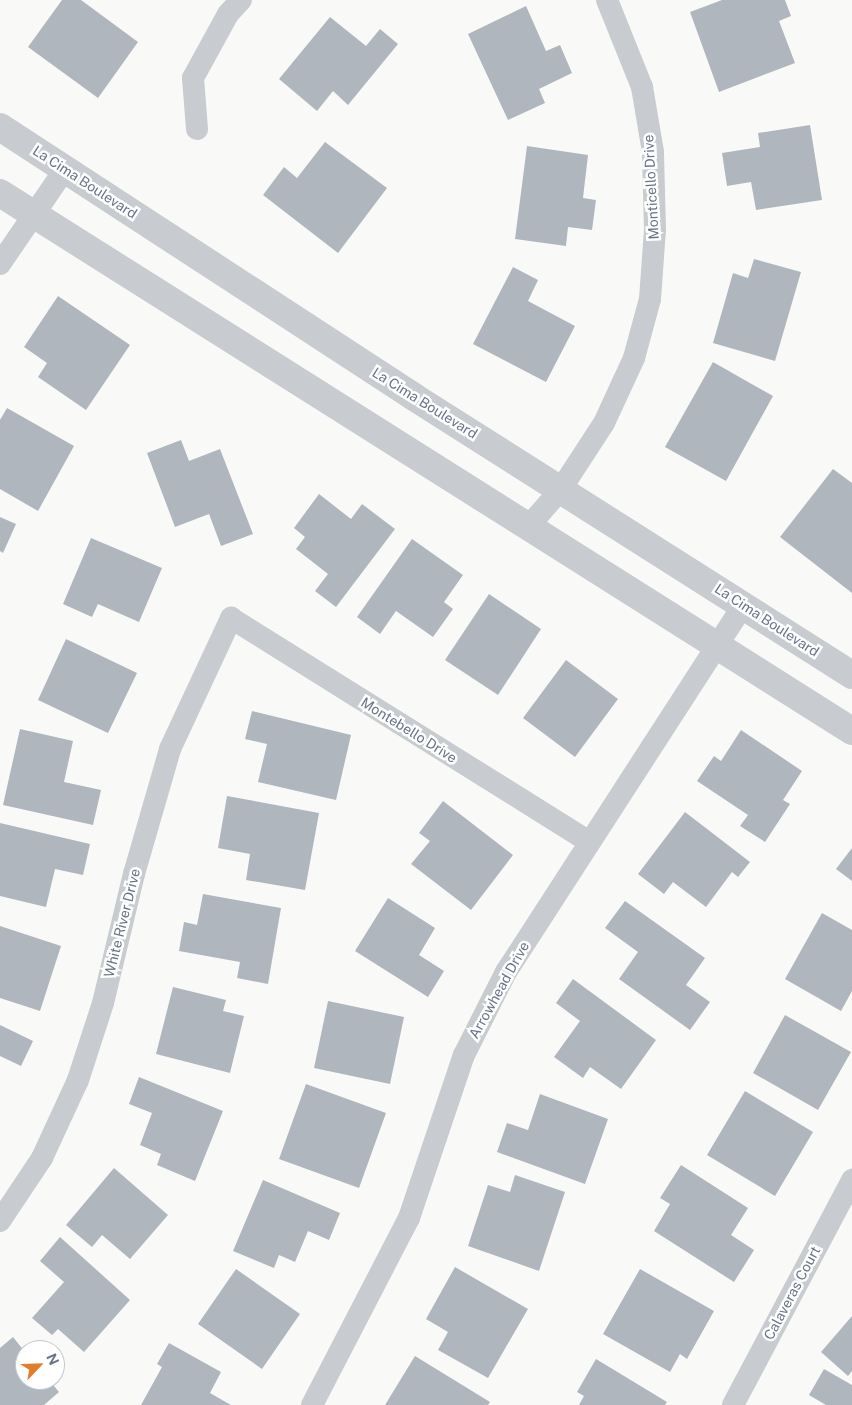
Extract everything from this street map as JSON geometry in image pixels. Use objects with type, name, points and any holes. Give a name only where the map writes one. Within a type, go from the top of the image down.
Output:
[{"type":"street","points":[[197,129],[193,78],[228,14],[241,0]]},
{"type":"street","name":"Monticello Drive","points":[[528,526],[561,489],[604,423],[634,358],[650,299],[656,230],[653,152],[642,87],[607,0]]},
{"type":"street","name":"La Cima Boulevard","points":[[0,127],[414,397],[852,675]]},
{"type":"street","points":[[0,264],[65,169]]},
{"type":"street","points":[[0,193],[852,731]]},
{"type":"street","name":"Arrowhead Drive","points":[[312,1405],[409,1218],[464,1055],[506,972],[588,842],[743,605]]},
{"type":"street","name":"Montebello Drive","points":[[231,618],[588,842]]},
{"type":"street","name":"White River Drive","points":[[0,1221],[42,1158],[78,1080],[102,1003],[134,874],[170,749],[231,618]]},
{"type":"street","name":"Calaveras Court","points":[[733,1405],[852,1180]]},
{"type":"building","points":[[62,0],[81,0],[138,42],[98,98],[28,47]]},
{"type":"building","points":[[722,0],[785,0],[791,16],[779,21],[795,63],[719,92],[690,12]]},
{"type":"building","points":[[526,6],[546,51],[560,45],[572,73],[539,89],[545,103],[508,120],[468,34]]},
{"type":"building","points":[[330,17],[366,46],[380,29],[398,44],[348,105],[333,91],[317,111],[279,79]]},
{"type":"building","points":[[810,125],[822,200],[756,210],[751,182],[727,186],[722,153],[760,147],[758,133]]},
{"type":"building","points":[[325,142],[387,188],[338,253],[263,195],[284,167],[297,178]]},
{"type":"building","points":[[527,146],[588,155],[583,198],[596,200],[592,230],[568,227],[566,246],[515,239]]},
{"type":"building","points":[[754,259],[801,272],[775,361],[713,343],[733,273],[748,278]]},
{"type":"building","points":[[513,267],[538,280],[528,301],[575,326],[546,382],[473,344]]},
{"type":"building","points":[[58,296],[130,345],[86,410],[38,377],[47,363],[24,347]]},
{"type":"building","points":[[713,362],[773,396],[726,481],[665,447]]},
{"type":"building","points":[[7,408],[74,446],[38,511],[0,489],[0,420]]},
{"type":"building","points":[[181,440],[189,461],[220,449],[253,534],[221,546],[209,514],[175,527],[147,453]]},
{"type":"building","points":[[833,469],[852,483],[852,593],[780,537]]},
{"type":"building","points":[[319,494],[351,519],[362,504],[395,529],[336,607],[315,591],[328,574],[296,549],[305,537],[294,528]]},
{"type":"building","points":[[0,517],[16,524],[3,553],[0,551]]},
{"type":"building","points":[[91,538],[162,568],[139,622],[98,604],[92,617],[63,604]]},
{"type":"building","points":[[412,539],[463,575],[444,602],[453,609],[433,637],[396,611],[380,634],[357,617]]},
{"type":"building","points":[[489,594],[541,629],[498,695],[445,660]]},
{"type":"building","points":[[66,639],[137,673],[108,733],[38,700]]},
{"type":"building","points":[[566,660],[618,699],[575,757],[523,718]]},
{"type":"building","points":[[252,711],[351,735],[336,800],[258,782],[267,744],[245,739]]},
{"type":"building","points":[[20,729],[73,741],[64,782],[101,790],[93,825],[3,805]]},
{"type":"building","points":[[741,730],[802,771],[783,800],[790,804],[765,842],[740,826],[748,815],[697,781],[714,756],[721,761]]},
{"type":"building","points":[[227,796],[319,813],[305,890],[246,880],[250,854],[218,848]]},
{"type":"building","points":[[443,801],[513,855],[471,910],[411,864],[430,841],[419,833]]},
{"type":"building","points":[[685,812],[750,862],[738,877],[732,872],[706,907],[673,882],[664,894],[638,874]]},
{"type":"building","points":[[0,823],[90,844],[83,875],[55,869],[46,907],[0,896]]},
{"type":"building","points":[[852,848],[852,881],[836,869]]},
{"type":"building","points":[[203,894],[281,908],[268,984],[237,978],[240,962],[179,951],[184,922],[197,925]]},
{"type":"building","points":[[388,898],[435,928],[419,955],[444,971],[428,997],[355,951]]},
{"type":"building","points":[[625,901],[705,958],[686,985],[710,1002],[690,1030],[619,979],[638,952],[605,928]]},
{"type":"building","points":[[822,913],[852,930],[852,991],[841,1011],[785,979]]},
{"type":"building","points":[[0,926],[61,946],[40,1011],[0,998]]},
{"type":"building","points":[[573,979],[656,1040],[621,1089],[590,1067],[583,1078],[554,1057],[580,1021],[556,1003]]},
{"type":"building","points":[[173,987],[226,1000],[223,1011],[244,1016],[230,1073],[156,1054]]},
{"type":"building","points":[[328,1001],[404,1017],[390,1084],[314,1068]]},
{"type":"building","points":[[785,1015],[851,1052],[818,1110],[753,1073]]},
{"type":"building","points":[[0,1025],[33,1041],[21,1066],[0,1056]]},
{"type":"building","points":[[139,1077],[223,1111],[195,1181],[157,1165],[161,1154],[140,1145],[152,1113],[129,1104]]},
{"type":"building","points":[[306,1084],[386,1113],[359,1188],[279,1159]]},
{"type":"building","points":[[745,1091],[813,1132],[775,1196],[707,1155]]},
{"type":"building","points":[[540,1094],[608,1119],[585,1184],[497,1152],[507,1123],[528,1130]]},
{"type":"building","points":[[681,1165],[748,1208],[731,1235],[754,1250],[734,1282],[654,1231],[670,1204],[660,1198]]},
{"type":"building","points":[[114,1168],[168,1215],[130,1259],[102,1235],[92,1247],[66,1225]]},
{"type":"building","points":[[515,1175],[565,1192],[539,1271],[468,1246],[488,1185],[510,1192]]},
{"type":"building","points":[[263,1180],[340,1213],[329,1240],[308,1231],[295,1262],[279,1255],[274,1268],[233,1251]]},
{"type":"building","points":[[60,1237],[130,1300],[84,1352],[58,1329],[52,1335],[32,1318],[64,1282],[40,1261]]},
{"type":"building","points":[[455,1267],[528,1309],[488,1378],[438,1350],[448,1332],[426,1319]]},
{"type":"building","points":[[236,1269],[300,1314],[262,1369],[198,1324]]},
{"type":"building","points":[[640,1269],[714,1311],[687,1359],[680,1354],[670,1372],[603,1334]]},
{"type":"building","points":[[852,1316],[852,1371],[848,1376],[821,1352]]},
{"type":"building","points":[[13,1337],[15,1340],[15,1390],[57,1390],[59,1392],[44,1405],[0,1405],[0,1348]]},
{"type":"building","points":[[169,1343],[221,1372],[210,1393],[231,1405],[141,1405],[162,1367],[157,1364]]},
{"type":"building","points":[[415,1356],[490,1402],[488,1405],[385,1405]]},
{"type":"building","points":[[596,1359],[667,1402],[665,1405],[579,1405],[584,1396],[577,1392]]},
{"type":"building","points":[[824,1369],[852,1385],[852,1405],[826,1405],[809,1395]]}]
